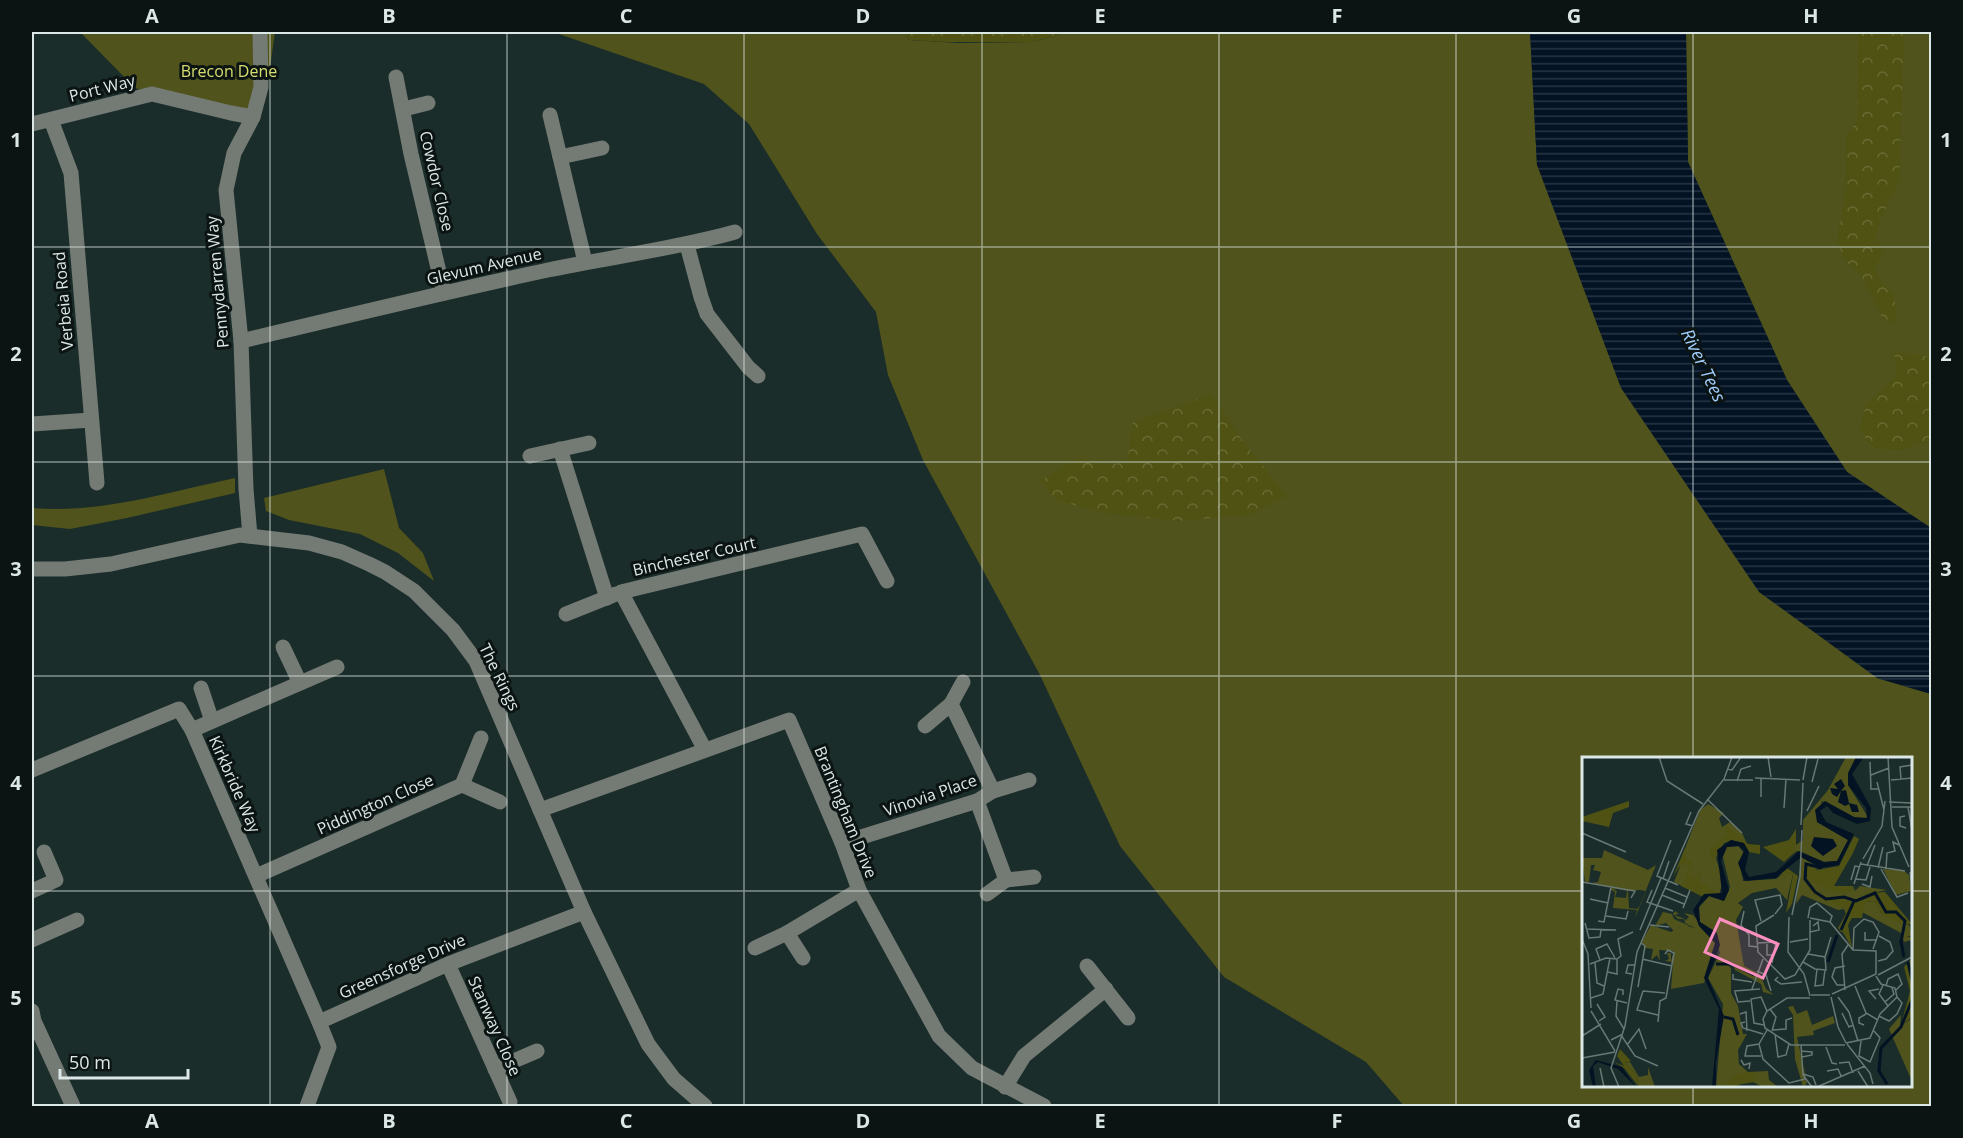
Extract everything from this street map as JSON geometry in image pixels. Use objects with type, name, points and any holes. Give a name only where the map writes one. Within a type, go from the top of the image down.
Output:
[{"type":"street","name":"Pennydarren Way","points":[[250,536],[241,341],[226,190],[234,153],[253,117],[261,87],[260,32]]},
{"type":"street","name":"Cowdor Close","points":[[396,76],[411,154],[444,293]]},
{"type":"street","name":"Port Way","points":[[32,124],[152,94],[253,117]]},
{"type":"street","points":[[404,109],[428,103]]},
{"type":"street","points":[[550,115],[585,262]]},
{"type":"street","name":"Verbeia Road","points":[[51,120],[71,173],[97,483]]},
{"type":"street","points":[[560,158],[602,148]]},
{"type":"street","name":"Glevum Avenue","points":[[241,341],[444,293],[585,262],[687,245],[735,232]]},
{"type":"street","points":[[687,245],[707,314],[748,367],[758,375]]},
{"type":"street","points":[[32,424],[91,420]]},
{"type":"street","points":[[530,456],[589,443]]},
{"type":"street","points":[[560,449],[614,595],[566,614]]},
{"type":"street","name":"Binchester Court","points":[[705,750],[614,595],[862,534],[887,581]]},
{"type":"street","name":"The Rings","points":[[32,569],[65,569],[111,564],[240,535],[309,543],[342,552],[386,572],[422,598],[453,630],[476,661],[584,912],[648,1044],[674,1079],[705,1107]]},
{"type":"street","points":[[283,647],[300,683]]},
{"type":"street","points":[[192,730],[337,667]]},
{"type":"street","points":[[925,726],[951,704],[963,682]]},
{"type":"street","points":[[201,688],[212,721]]},
{"type":"street","points":[[951,704],[993,792]]},
{"type":"street","name":"Kirkbride Way","points":[[32,770],[179,709],[192,730],[320,1022]]},
{"type":"street","name":"Brantingham Drive","points":[[540,810],[789,720],[842,843],[859,890],[939,1036],[972,1068],[1044,1107]]},
{"type":"street","points":[[481,738],[462,785],[500,802]]},
{"type":"street","name":"Vinovia Place","points":[[842,843],[977,801],[993,792],[1029,780]]},
{"type":"street","name":"Piddington Close","points":[[256,876],[462,785]]},
{"type":"street","points":[[977,801],[1006,880]]},
{"type":"street","points":[[32,891],[56,880],[44,852]]},
{"type":"street","points":[[987,894],[1006,880],[1034,877]]},
{"type":"street","points":[[755,948],[787,933],[859,890]]},
{"type":"street","name":"Greensforge Drive","points":[[320,1022],[448,964],[584,912]]},
{"type":"street","points":[[32,940],[77,920]]},
{"type":"street","points":[[787,933],[803,958]]},
{"type":"street","name":"Stanway Close","points":[[448,964],[510,1102]]},
{"type":"street","points":[[1087,966],[1128,1018]]},
{"type":"street","points":[[1005,1087],[1024,1056],[1106,990]]},
{"type":"street","points":[[32,1018],[73,1107]]},
{"type":"street","points":[[307,1107],[329,1047],[320,1022]]},
{"type":"street","points":[[495,1069],[537,1051]]},
{"type":"green space","name":"Brecon Dene","points":[[80,32],[275,32],[266,97],[256,125],[231,113],[135,88]]},
{"type":"green space","points":[[553,32],[904,32],[909,40],[959,43],[1033,42],[1067,32],[1530,32],[1537,165],[1877,678],[1931,694],[1931,1106],[1404,1106],[1366,1062],[1224,977],[1120,846],[1040,675],[923,460],[888,375],[876,312],[817,234],[749,124],[704,84]]},
{"type":"green space","points":[[904,32],[1067,32],[1033,42],[948,42],[909,40]]},
{"type":"green space","points":[[1686,32],[1931,32],[1931,528],[1847,472],[1787,380],[1688,162]]},
{"type":"green space","points":[[1858,32],[1904,32],[1899,182],[1880,221],[1876,238],[1884,252],[1875,268],[1882,283],[1893,292],[1897,316],[1892,324],[1882,317],[1860,273],[1845,261],[1837,239],[1845,197],[1846,136],[1857,121]]},
{"type":"green space","points":[[1894,351],[1931,357],[1931,439],[1903,450],[1876,449],[1867,441],[1860,428],[1866,404],[1897,376]]},
{"type":"green space","points":[[1212,394],[1242,440],[1287,496],[1248,515],[1180,521],[1112,514],[1058,501],[1040,481],[1078,458],[1107,464],[1127,463],[1133,422]]},
{"type":"green space","points":[[384,469],[399,528],[423,553],[434,581],[398,553],[360,534],[289,520],[266,511],[264,498]]},
{"type":"green space","points":[[235,478],[235,493],[70,529],[32,525],[32,508],[83,508],[108,505]]},
{"type":"water","name":"River Tees","points":[[1530,32],[1686,32],[1688,162],[1787,380],[1847,472],[1931,528],[1931,694],[1877,678],[1759,592],[1621,388],[1537,165]]}]
